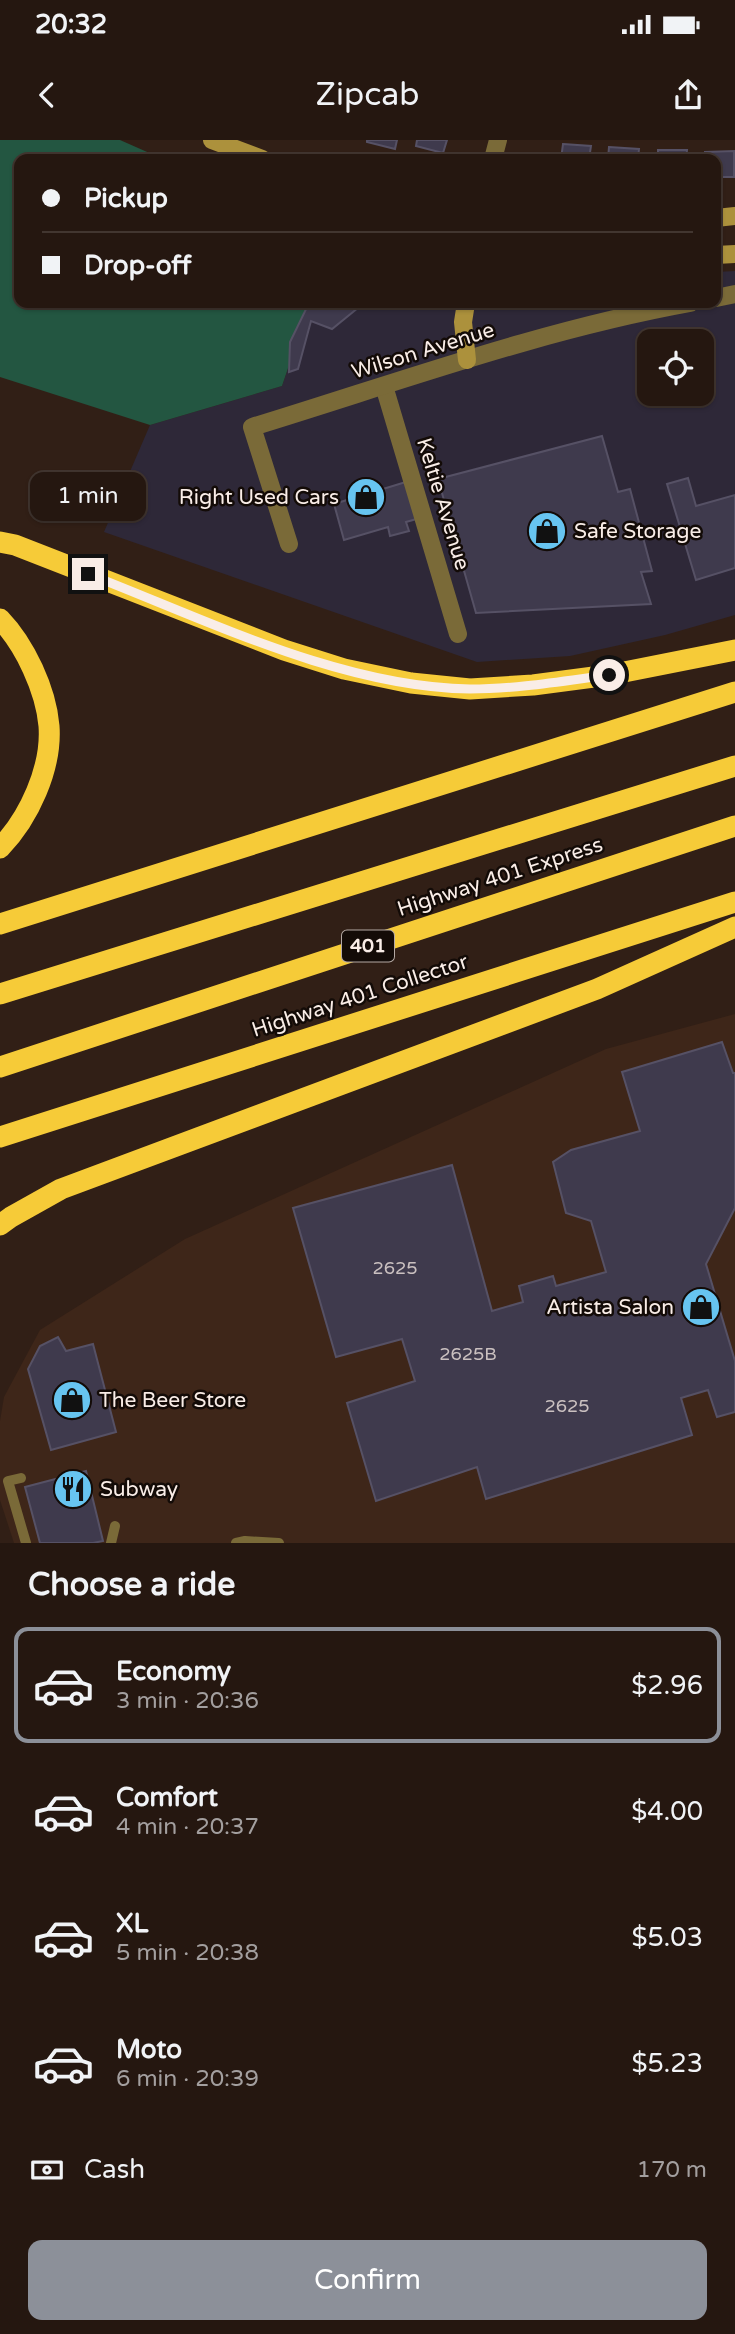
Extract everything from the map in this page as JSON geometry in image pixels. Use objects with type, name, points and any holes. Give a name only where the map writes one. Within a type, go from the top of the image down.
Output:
[{"type":"highway","points":[[0,542],[15,545],[284,650],[345,669],[411,683],[470,689],[533,685],[609,675],[735,650]]},
{"type":"highway","points":[[0,620],[26,654],[40,689],[49,726],[45,762],[33,799],[0,848]]},
{"type":"highway","points":[[0,924],[735,692]]},
{"type":"highway","name":"Highway 401 Express","points":[[0,994],[735,766]]},
{"type":"highway","name":"Highway 401 Express","points":[[0,1067],[735,826]]},
{"type":"highway","name":"Highway 401 Collector","points":[[0,1137],[735,902]]},
{"type":"highway","points":[[0,1225],[61,1189],[597,989],[735,927]]},
{"type":"main road","points":[[212,140],[249,154]]},
{"type":"main road","points":[[465,308],[463,322],[467,360]]},
{"type":"street","name":"Wilson Avenue","points":[[289,544],[252,426],[467,360],[659,308]]},
{"type":"street","name":"Keltie Avenue","points":[[384,386],[458,634]]},
{"type":"lane","points":[[22,1478],[8,1481],[26,1543]]},
{"type":"lane","points":[[111,1543],[115,1526]]},
{"type":"lane","points":[[236,1543],[279,1543]]},
{"type":"shaded area","points":[[735,271],[735,615],[665,635],[570,656],[477,662],[104,532],[150,425],[282,386],[308,308],[721,308],[721,272]]},
{"type":"shaded area","points":[[735,1014],[735,1543],[14,1543],[0,1500],[0,1421],[4,1397],[40,1330],[185,1239],[606,1049]]},
{"type":"green space","points":[[0,140],[120,140],[152,154],[14,154],[14,308],[308,308],[282,386],[150,425],[0,377]]},
{"type":"building","points":[[367,140],[397,140],[395,149]]},
{"type":"building","points":[[417,140],[447,140],[443,153],[416,146]]},
{"type":"building","points":[[563,144],[591,146],[590,154],[562,154]]},
{"type":"building","points":[[609,147],[639,149],[638,154],[608,154]]},
{"type":"building","points":[[658,150],[687,150],[687,154],[658,154]]},
{"type":"building","points":[[734,151],[734,177],[721,177],[721,154],[705,152]]},
{"type":"building","points":[[307,308],[358,308],[332,329],[311,321],[298,369],[289,372],[290,342]]},
{"type":"building","name":"Safe Storage","points":[[602,436],[618,492],[630,489],[652,571],[641,572],[651,604],[476,613],[438,479]]},
{"type":"building","points":[[688,478],[696,506],[735,495],[735,568],[696,580],[667,484]]},
{"type":"building","points":[[409,481],[420,518],[406,522],[409,531],[390,536],[388,527],[344,540],[334,504]]},
{"type":"building","points":[[722,1042],[735,1073],[735,1208],[706,1264],[735,1361],[735,1412],[717,1417],[708,1390],[681,1398],[692,1435],[486,1499],[477,1467],[376,1501],[347,1403],[415,1381],[402,1339],[336,1357],[293,1208],[452,1165],[492,1311],[523,1302],[519,1286],[553,1276],[556,1286],[606,1272],[591,1221],[566,1213],[553,1162],[571,1150],[640,1131],[622,1072]]},
{"type":"building","name":"The Beer Store","points":[[58,1337],[66,1351],[93,1344],[116,1432],[51,1450],[28,1369],[40,1346]]},
{"type":"building","points":[[86,1471],[103,1541],[40,1543],[25,1487]]},
{"type":"place","name":"Right Used Cars","points":[[366,497]]},
{"type":"place","name":"Safe Storage","points":[[547,531]]},
{"type":"place","name":"Artista Salon","points":[[701,1307]]},
{"type":"place","name":"The Beer Store","points":[[72,1400]]},
{"type":"place","name":"Subway","points":[[73,1489]]},
{"type":"route","points":[[88,574],[284,650],[345,669],[411,683],[470,689],[533,685],[609,675]]}]
